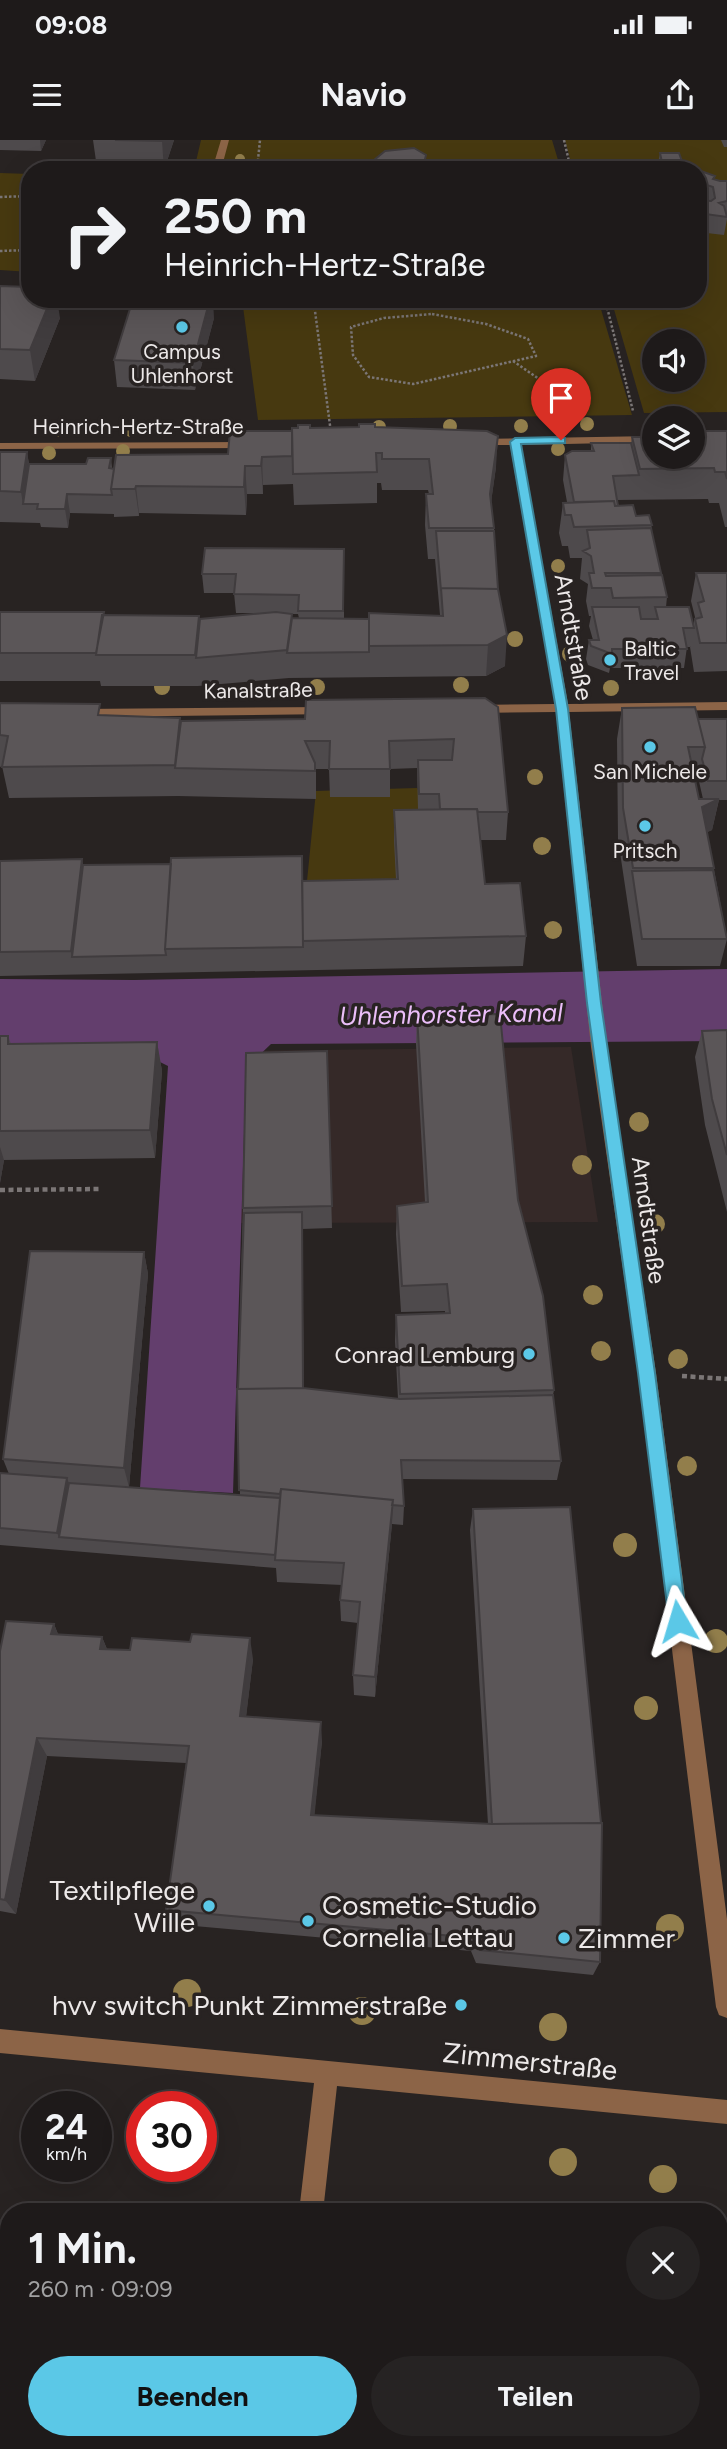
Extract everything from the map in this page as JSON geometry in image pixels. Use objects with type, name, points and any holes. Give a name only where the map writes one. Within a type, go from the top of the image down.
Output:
[{"type":"street","points":[[219,161],[225,140]]},
{"type":"street","points":[[463,443],[640,439]]},
{"type":"street","name":"Arndtstraße","points":[[515,442],[562,709],[600,1047],[647,1373],[727,2007]]},
{"type":"street","name":"Heinrich-Hertz-Straße","points":[[0,446],[263,445]]},
{"type":"street","points":[[466,709],[727,706]]},
{"type":"street","name":"Kanalstraße","points":[[68,713],[342,711]]},
{"type":"street","name":"Zimmerstraße","points":[[0,2041],[727,2112]]},
{"type":"street","points":[[312,2203],[327,2073]]},
{"type":"path","points":[[258,161],[260,140]]},
{"type":"path","points":[[564,140],[569,161]]},
{"type":"path","points":[[0,197],[21,196]]},
{"type":"path","points":[[0,251],[21,250]]},
{"type":"path","points":[[314,308],[328,395],[332,445]]},
{"type":"path","points":[[607,308],[640,439]]},
{"type":"path","points":[[512,360],[536,356],[528,339],[486,324],[432,314],[384,318],[351,327],[354,355],[369,377],[413,384],[512,360],[627,439]]},
{"type":"path","points":[[0,1190],[102,1189]]},
{"type":"shaded area","points":[[201,140],[552,140],[558,161],[196,161]]},
{"type":"shaded area","points":[[565,140],[727,140],[727,412],[705,412],[705,406],[642,406],[614,308],[707,308],[707,161],[571,161]]},
{"type":"shaded area","points":[[0,173],[21,174],[21,271],[0,270]]},
{"type":"shaded area","points":[[243,308],[601,308],[632,415],[258,420]]},
{"type":"shaded area","points":[[417,788],[439,840],[397,909],[304,911],[316,791]]},
{"type":"shaded area","points":[[571,1047],[598,1222],[223,1223],[236,1051]]},
{"type":"water","name":"Uhlenhorster Kanal","points":[[727,969],[727,1041],[271,1044],[246,1068],[233,1493],[140,1488],[168,1066],[138,1051],[0,1053],[0,979],[134,980]]},
{"type":"building","points":[[414,148],[426,155],[425,161],[373,161],[385,151]]},
{"type":"building","points":[[660,153],[679,153],[682,161],[662,161]]},
{"type":"building","points":[[707,173],[715,176],[713,179],[727,181],[727,201],[719,203],[724,206],[727,217],[707,214],[707,201],[715,198],[713,187],[707,185]]},
{"type":"building","points":[[0,286],[21,287],[21,308],[47,308],[30,350],[0,349]]},
{"type":"building","points":[[130,308],[208,308],[193,363],[114,360]]},
{"type":"building","points":[[359,424],[375,424],[375,427],[487,431],[498,436],[490,494],[494,528],[429,528],[426,494],[433,494],[429,459],[382,459],[382,453],[376,453],[377,472],[293,474],[292,428],[298,428],[298,425],[310,425],[310,428],[359,427]]},
{"type":"building","points":[[230,431],[292,431],[292,456],[262,457],[261,466],[245,466],[244,487],[136,486],[135,489],[111,489],[116,455],[228,454]]},
{"type":"building","points":[[705,431],[727,431],[727,479],[725,472],[705,468]]},
{"type":"building","points":[[632,437],[642,437],[642,469],[640,469]]},
{"type":"building","points":[[591,443],[631,443],[639,475],[613,476],[618,506],[615,506],[614,501],[574,502],[565,455],[572,451],[594,451]]},
{"type":"building","points":[[0,452],[27,452],[21,492],[0,491]]},
{"type":"building","points":[[88,458],[111,458],[109,468],[114,469],[112,495],[67,494],[65,509],[37,509],[38,504],[23,504],[29,464],[86,464]]},
{"type":"building","points":[[614,501],[615,506],[633,505],[636,516],[649,515],[652,525],[574,527],[571,515],[565,515],[563,503]]},
{"type":"building","points":[[651,528],[661,573],[605,573],[606,576],[662,575],[667,597],[613,598],[611,588],[592,588],[589,573],[594,573],[591,556],[583,551],[590,548],[587,530]]},
{"type":"building","points":[[436,531],[494,531],[498,589],[441,588],[441,591]]},
{"type":"building","points":[[205,548],[344,549],[343,611],[298,611],[299,595],[234,594],[236,574],[202,574]]},
{"type":"building","points":[[696,573],[727,573],[727,643],[700,643],[695,619],[702,617],[698,603],[704,601]]},
{"type":"building","points":[[441,588],[498,589],[507,635],[488,645],[369,646],[369,613],[443,616]]},
{"type":"building","points":[[592,607],[639,607],[641,619],[658,619],[655,607],[689,607],[694,628],[683,628],[687,649],[612,649],[612,654],[591,646],[589,640],[599,640]]},
{"type":"building","points":[[0,612],[104,612],[96,653],[0,653]]},
{"type":"building","points":[[276,612],[292,614],[287,650],[196,658],[200,619]]},
{"type":"building","points":[[102,615],[199,616],[195,655],[96,655]]},
{"type":"building","points":[[292,618],[369,619],[369,652],[287,653]]},
{"type":"building","points":[[485,698],[498,707],[508,812],[440,809],[439,794],[419,794],[418,760],[452,760],[454,739],[389,741],[390,769],[329,769],[330,741],[305,741],[315,763],[315,771],[175,768],[181,721],[305,719],[306,700]]},
{"type":"building","points":[[0,703],[100,704],[98,715],[180,718],[175,765],[2,767],[8,736],[0,735]]},
{"type":"building","points":[[695,707],[705,747],[688,747],[699,799],[719,799],[702,807],[714,868],[633,868],[623,808],[622,708]]},
{"type":"building","points":[[698,719],[727,719],[727,781],[708,781],[702,759],[705,747]]},
{"type":"building","points":[[477,809],[485,884],[520,883],[526,936],[303,941],[302,881],[398,879],[394,810]]},
{"type":"building","points":[[302,856],[303,947],[165,949],[171,858]]},
{"type":"building","points":[[82,859],[71,951],[0,952],[0,861]]},
{"type":"building","points":[[171,864],[166,955],[72,957],[83,865]]},
{"type":"building","points":[[713,870],[727,939],[642,939],[632,871]]},
{"type":"building","points":[[500,1014],[518,1200],[543,1296],[554,1390],[400,1394],[396,1315],[450,1313],[447,1284],[402,1286],[397,1206],[428,1202],[417,1015]]},
{"type":"building","points":[[727,1030],[727,1155],[712,1099],[702,1031]]},
{"type":"building","points":[[0,1036],[8,1036],[8,1044],[157,1042],[150,1130],[0,1131]]},
{"type":"building","points":[[327,1051],[332,1206],[243,1208],[246,1053]]},
{"type":"building","points":[[302,1212],[303,1388],[238,1389],[244,1213]]},
{"type":"building","points":[[30,1251],[144,1252],[124,1468],[3,1459]]},
{"type":"building","points":[[303,1388],[400,1399],[553,1395],[561,1461],[401,1460],[404,1506],[392,1505],[393,1500],[281,1489],[280,1494],[239,1490],[237,1389]]},
{"type":"building","points":[[0,1473],[67,1478],[57,1533],[0,1528]]},
{"type":"building","points":[[69,1483],[280,1498],[275,1555],[59,1537]]},
{"type":"building","points":[[281,1489],[393,1500],[375,1677],[353,1675],[360,1602],[340,1600],[344,1563],[275,1560]]},
{"type":"building","points":[[570,1507],[601,1823],[492,1824],[473,1509]]},
{"type":"building","points":[[6,1621],[54,1624],[51,1634],[102,1637],[100,1649],[130,1650],[132,1638],[190,1642],[192,1634],[250,1638],[240,1716],[321,1722],[311,1815],[492,1824],[602,1823],[600,1962],[480,1950],[475,1938],[166,1910],[189,1746],[37,1738],[5,1900],[0,1899],[0,1651]]},
{"type":"place","name":"Campus Uhlenhorst","points":[[182,327]]},
{"type":"place","name":"Baltic Travel","points":[[610,660]]},
{"type":"place","name":"San Michele","points":[[650,747]]},
{"type":"place","name":"Pritsch","points":[[645,826]]},
{"type":"place","name":"Conrad Lemburg","points":[[529,1354]]},
{"type":"place","name":"Textilpflege Wille","points":[[209,1906]]},
{"type":"place","name":"Cosmetic-Studio Cornelia Lettau","points":[[308,1921]]},
{"type":"place","name":"Zimmer","points":[[564,1938]]},
{"type":"place","name":"hvv switch Punkt Zimmerstraße","points":[[461,2005]]},
{"type":"route","points":[[561,440],[515,442],[562,709],[594,1003],[647,1373],[678,1621]]}]
